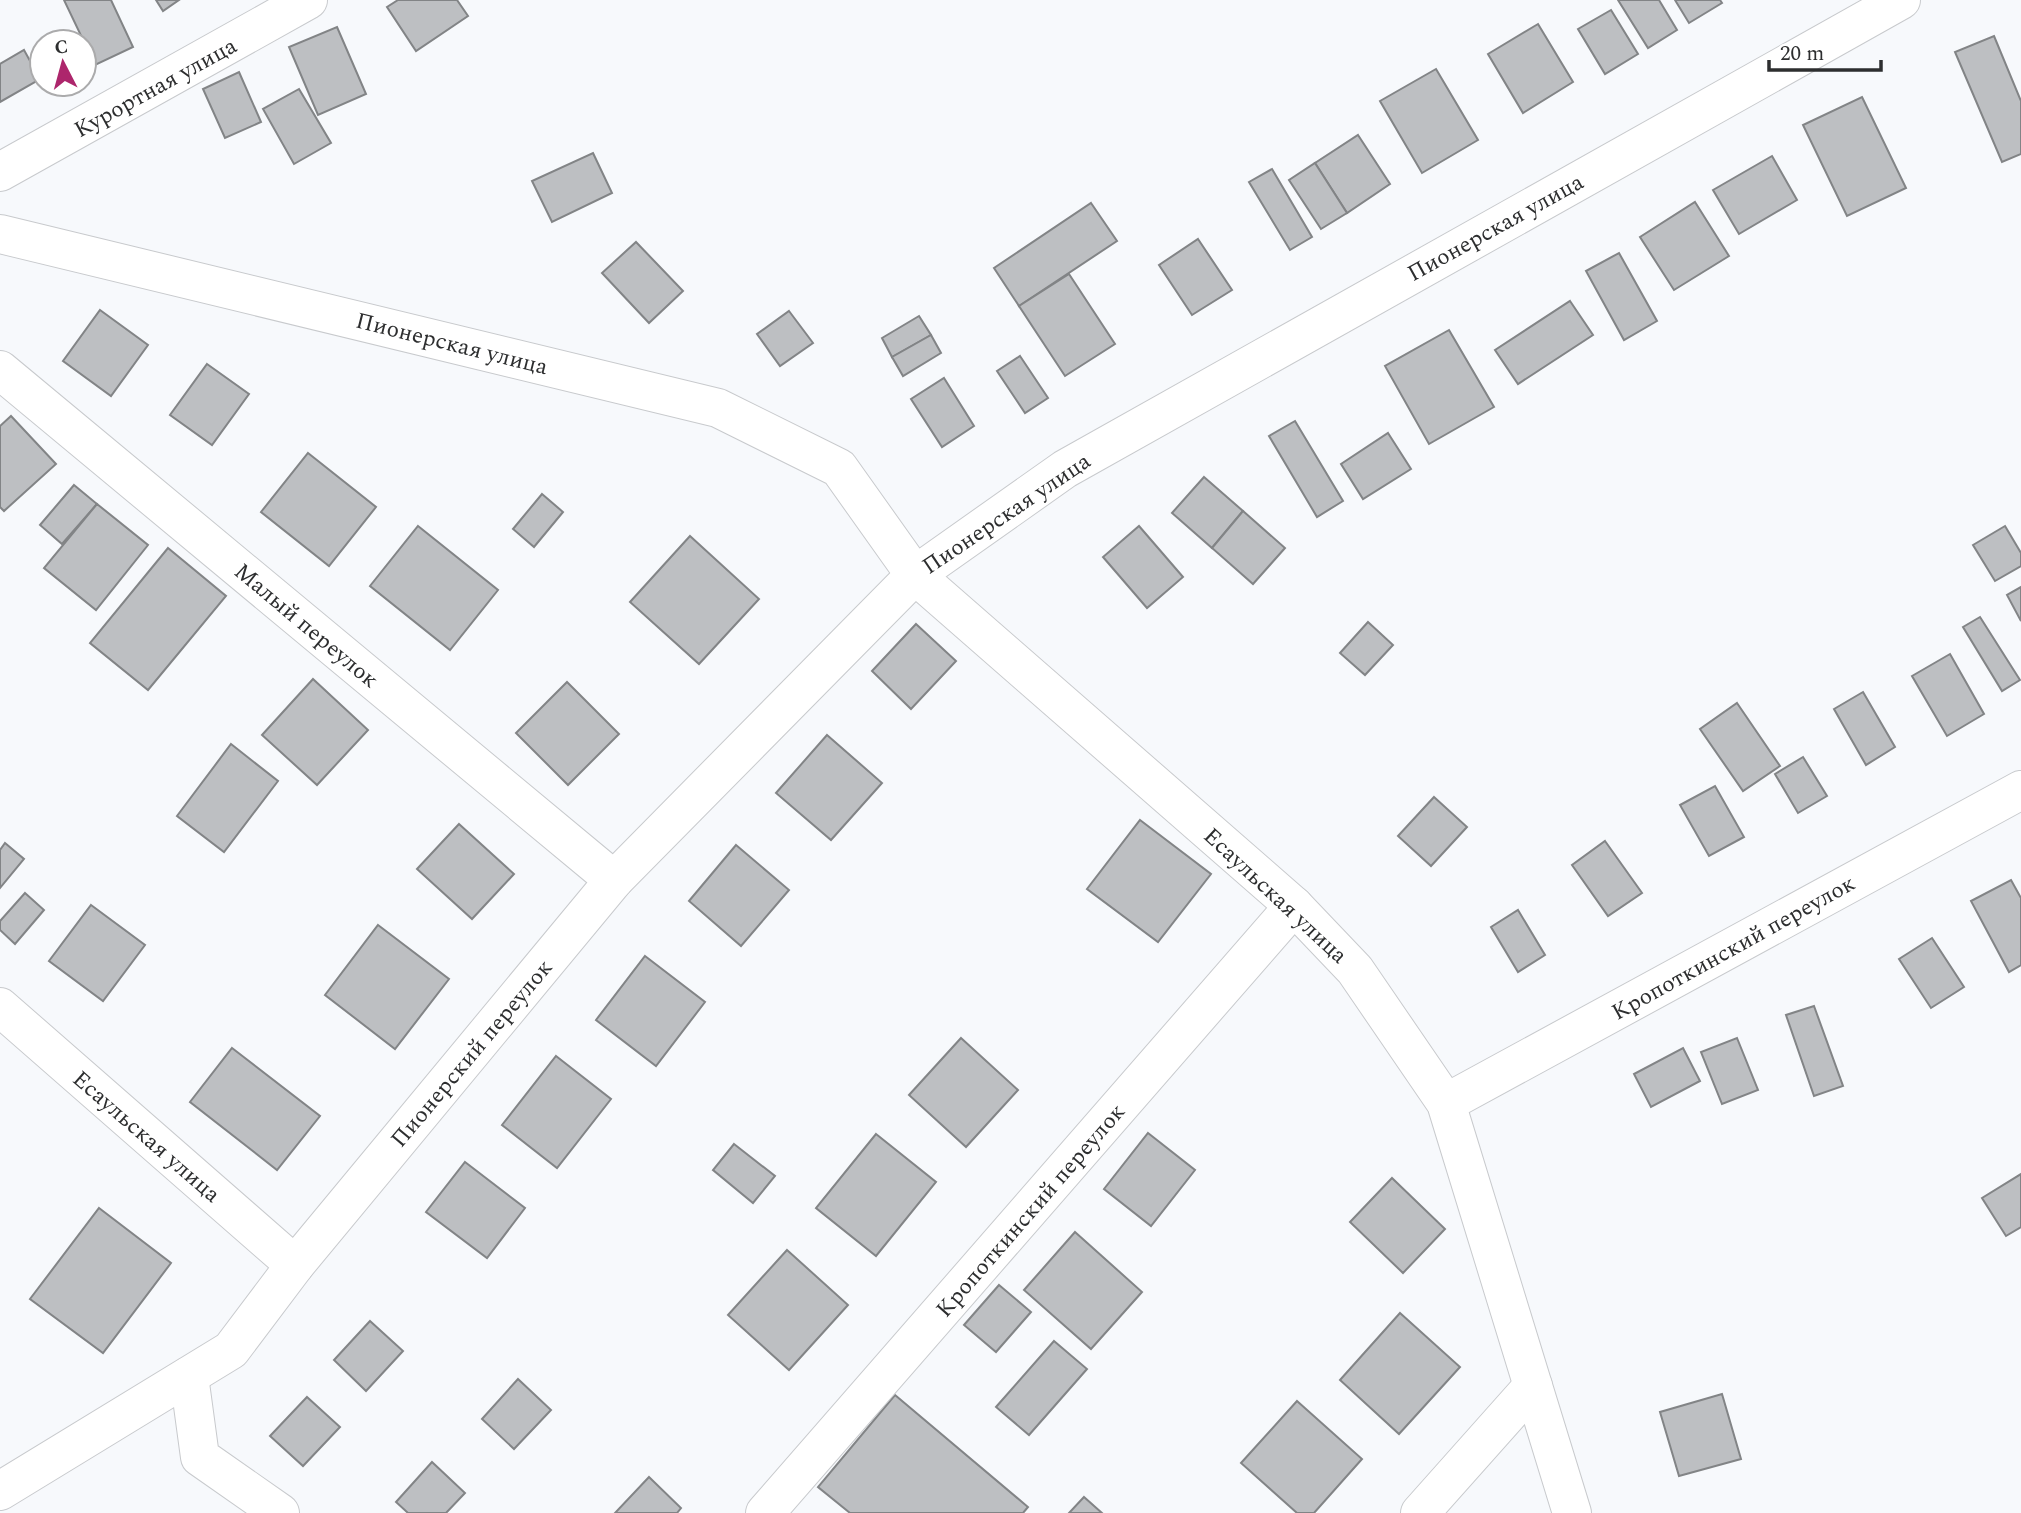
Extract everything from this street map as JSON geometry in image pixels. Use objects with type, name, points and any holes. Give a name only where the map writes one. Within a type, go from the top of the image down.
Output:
[{"type":"street","name":"Курортная улица","points":[[0,172],[308,0]]},
{"type":"street","name":"Пионерская улица","points":[[0,234],[718,408],[839,468],[915,575],[1065,469],[1901,0]]},
{"type":"street","name":"Малый переулок","points":[[0,370],[614,880]]},
{"type":"street","name":"Пионерский переулок","points":[[0,1491],[231,1350],[295,1265],[614,880],[915,575]]},
{"type":"street","name":"Есаульская улица","points":[[915,575],[1294,906],[1354,970],[1446,1103],[1572,1513]]},
{"type":"street","name":"Кропоткинский переулок","points":[[1446,1103],[2021,790]]},
{"type":"street","name":"Кропоткинский переулок","points":[[765,1513],[1294,906]]},
{"type":"street","name":"Есаульская улица","points":[[0,1007],[295,1265]]},
{"type":"street","points":[[189,1376],[200,1457],[280,1513]]},
{"type":"street","points":[[1420,1513],[1533,1386]]},
{"type":"building","points":[[64,0],[111,0],[133,47],[98,64],[98,28],[77,28]]},
{"type":"building","points":[[156,0],[179,0],[163,11]]},
{"type":"building","points":[[398,0],[457,0],[468,16],[416,51],[387,7]]},
{"type":"building","points":[[1618,0],[1659,0],[1677,30],[1648,48]]},
{"type":"building","points":[[1675,0],[1720,0],[1722,3],[1689,23]]},
{"type":"building","points":[[1611,10],[1638,54],[1605,74],[1578,29]]},
{"type":"building","points":[[1538,24],[1573,82],[1523,113],[1488,54]]},
{"type":"building","points":[[337,27],[366,94],[318,115],[289,47]]},
{"type":"building","points":[[1994,36],[2021,101],[2021,154],[2002,162],[1955,52]]},
{"type":"building","points":[[24,50],[28,57],[28,86],[0,102],[0,64]]},
{"type":"building","points":[[1436,69],[1478,140],[1422,173],[1380,101]]},
{"type":"building","points":[[239,72],[261,122],[225,138],[203,89]]},
{"type":"building","points":[[299,89],[331,143],[294,164],[263,109]]},
{"type":"building","points":[[1862,97],[1906,188],[1847,216],[1803,125]]},
{"type":"building","points":[[1358,135],[1390,184],[1347,213],[1315,163]]},
{"type":"building","points":[[593,153],[612,193],[552,222],[532,181]]},
{"type":"building","points":[[1772,156],[1797,200],[1739,234],[1713,190]]},
{"type":"building","points":[[1315,163],[1347,213],[1321,229],[1289,180]]},
{"type":"building","points":[[1272,169],[1312,237],[1290,250],[1249,182]]},
{"type":"building","points":[[1695,202],[1729,256],[1674,290],[1640,237]]},
{"type":"building","points":[[1091,203],[1117,241],[1019,306],[994,268]]},
{"type":"building","points":[[1198,239],[1232,290],[1192,315],[1159,265]]},
{"type":"building","points":[[636,242],[683,291],[649,323],[602,273]]},
{"type":"building","points":[[1619,253],[1657,321],[1624,340],[1586,271]]},
{"type":"building","points":[[1069,274],[1115,344],[1065,376],[1019,306]]},
{"type":"building","points":[[1570,301],[1593,335],[1518,384],[1495,350]]},
{"type":"building","points":[[100,310],[148,345],[111,396],[63,361]]},
{"type":"building","points":[[789,311],[813,343],[780,366],[757,334]]},
{"type":"building","points":[[919,316],[931,335],[892,357],[882,338]]},
{"type":"building","points":[[1449,330],[1494,407],[1429,444],[1385,366]]},
{"type":"building","points":[[931,335],[941,353],[903,376],[892,357]]},
{"type":"building","points":[[1020,356],[1048,398],[1025,413],[997,371]]},
{"type":"building","points":[[207,364],[249,394],[212,445],[170,415]]},
{"type":"building","points":[[944,378],[974,426],[942,447],[911,399]]},
{"type":"building","points":[[11,416],[56,464],[4,511],[0,507],[0,426]]},
{"type":"building","points":[[1295,421],[1343,501],[1317,517],[1269,436]]},
{"type":"building","points":[[1388,433],[1411,469],[1363,499],[1341,464]]},
{"type":"building","points":[[308,453],[376,507],[329,566],[261,512]]},
{"type":"building","points":[[1204,477],[1243,511],[1212,548],[1172,513]]},
{"type":"building","points":[[74,485],[97,504],[62,544],[40,525]]},
{"type":"building","points":[[542,494],[563,512],[534,547],[513,529]]},
{"type":"building","points":[[97,504],[148,545],[96,610],[44,568]]},
{"type":"building","points":[[1243,511],[1285,548],[1253,584],[1212,548]]},
{"type":"building","points":[[418,526],[498,590],[450,650],[370,586]]},
{"type":"building","points":[[1139,526],[1183,577],[1147,608],[1103,557]]},
{"type":"building","points":[[2005,526],[2021,553],[2021,566],[1995,581],[1973,545]]},
{"type":"building","points":[[690,536],[759,599],[699,664],[630,602]]},
{"type":"building","points":[[168,548],[226,596],[148,690],[90,643]]},
{"type":"building","points":[[2021,587],[2021,621],[2007,595]]},
{"type":"building","points":[[1980,617],[2020,680],[2002,691],[1963,627]]},
{"type":"building","points":[[1368,622],[1393,645],[1365,675],[1340,653]]},
{"type":"building","points":[[916,624],[956,661],[911,709],[872,671]]},
{"type":"building","points":[[1950,654],[1984,714],[1947,736],[1912,676]]},
{"type":"building","points":[[313,679],[368,730],[317,785],[262,735]]},
{"type":"building","points":[[567,682],[619,734],[568,785],[516,733]]},
{"type":"building","points":[[1863,692],[1895,747],[1866,765],[1834,709]]},
{"type":"building","points":[[1737,703],[1780,766],[1743,791],[1700,729]]},
{"type":"building","points":[[827,735],[882,783],[831,840],[776,793]]},
{"type":"building","points":[[231,744],[278,781],[224,852],[177,816]]},
{"type":"building","points":[[1803,757],[1827,796],[1798,813],[1775,774]]},
{"type":"building","points":[[1715,786],[1744,837],[1709,856],[1680,805]]},
{"type":"building","points":[[1434,797],[1467,827],[1431,866],[1398,836]]},
{"type":"building","points":[[1140,820],[1211,874],[1158,942],[1087,889]]},
{"type":"building","points":[[459,824],[514,874],[472,919],[417,869]]},
{"type":"building","points":[[1605,841],[1642,893],[1608,916],[1572,865]]},
{"type":"building","points":[[5,843],[24,859],[0,888],[0,850]]},
{"type":"building","points":[[736,845],[789,890],[741,946],[689,901]]},
{"type":"building","points":[[2011,880],[2021,898],[2021,965],[2009,972],[1971,901]]},
{"type":"building","points":[[25,893],[44,910],[15,944],[0,930],[0,921]]},
{"type":"building","points":[[91,905],[145,945],[103,1001],[49,961]]},
{"type":"building","points":[[1518,910],[1545,955],[1518,972],[1491,927]]},
{"type":"building","points":[[378,925],[449,979],[395,1049],[325,995]]},
{"type":"building","points":[[1932,938],[1964,987],[1931,1008],[1899,959]]},
{"type":"building","points":[[645,956],[705,1002],[656,1066],[596,1020]]},
{"type":"building","points":[[1814,1006],[1843,1086],[1814,1096],[1786,1015]]},
{"type":"building","points":[[961,1038],[1018,1090],[966,1147],[909,1095]]},
{"type":"building","points":[[1737,1038],[1758,1090],[1722,1104],[1701,1052]]},
{"type":"building","points":[[232,1048],[320,1116],[277,1170],[190,1102]]},
{"type":"building","points":[[1683,1048],[1700,1081],[1651,1107],[1634,1074]]},
{"type":"building","points":[[556,1056],[611,1099],[557,1168],[502,1125]]},
{"type":"building","points":[[1148,1133],[1195,1170],[1151,1226],[1104,1189]]},
{"type":"building","points":[[876,1134],[936,1182],[876,1256],[816,1208]]},
{"type":"building","points":[[734,1144],[775,1176],[753,1203],[713,1170]]},
{"type":"building","points":[[465,1162],[525,1208],[487,1258],[426,1212]]},
{"type":"building","points":[[2021,1174],[2021,1227],[2006,1236],[1982,1198]]},
{"type":"building","points":[[1392,1178],[1445,1229],[1403,1273],[1350,1222]]},
{"type":"building","points":[[99,1208],[171,1263],[103,1353],[30,1299]]},
{"type":"building","points":[[1075,1232],[1142,1292],[1091,1349],[1024,1290]]},
{"type":"building","points":[[787,1250],[848,1305],[789,1370],[728,1315]]},
{"type":"building","points":[[999,1285],[1031,1312],[996,1352],[964,1325]]},
{"type":"building","points":[[1400,1313],[1460,1367],[1399,1434],[1340,1380]]},
{"type":"building","points":[[370,1321],[403,1351],[366,1391],[334,1360]]},
{"type":"building","points":[[1054,1341],[1087,1369],[1029,1435],[996,1407]]},
{"type":"building","points":[[518,1379],[551,1410],[514,1449],[482,1419]]},
{"type":"building","points":[[1722,1394],[1741,1459],[1679,1476],[1660,1412]]},
{"type":"building","points":[[895,1395],[1028,1507],[1023,1513],[850,1513],[818,1487]]},
{"type":"building","points":[[307,1397],[340,1427],[303,1466],[270,1436]]},
{"type":"building","points":[[1297,1401],[1362,1459],[1314,1513],[1297,1513],[1241,1463]]},
{"type":"building","points":[[432,1462],[465,1493],[446,1513],[408,1513],[396,1502]]},
{"type":"building","points":[[649,1477],[681,1508],[677,1513],[615,1513]]},
{"type":"building","points":[[1084,1497],[1102,1513],[1069,1513]]}]
